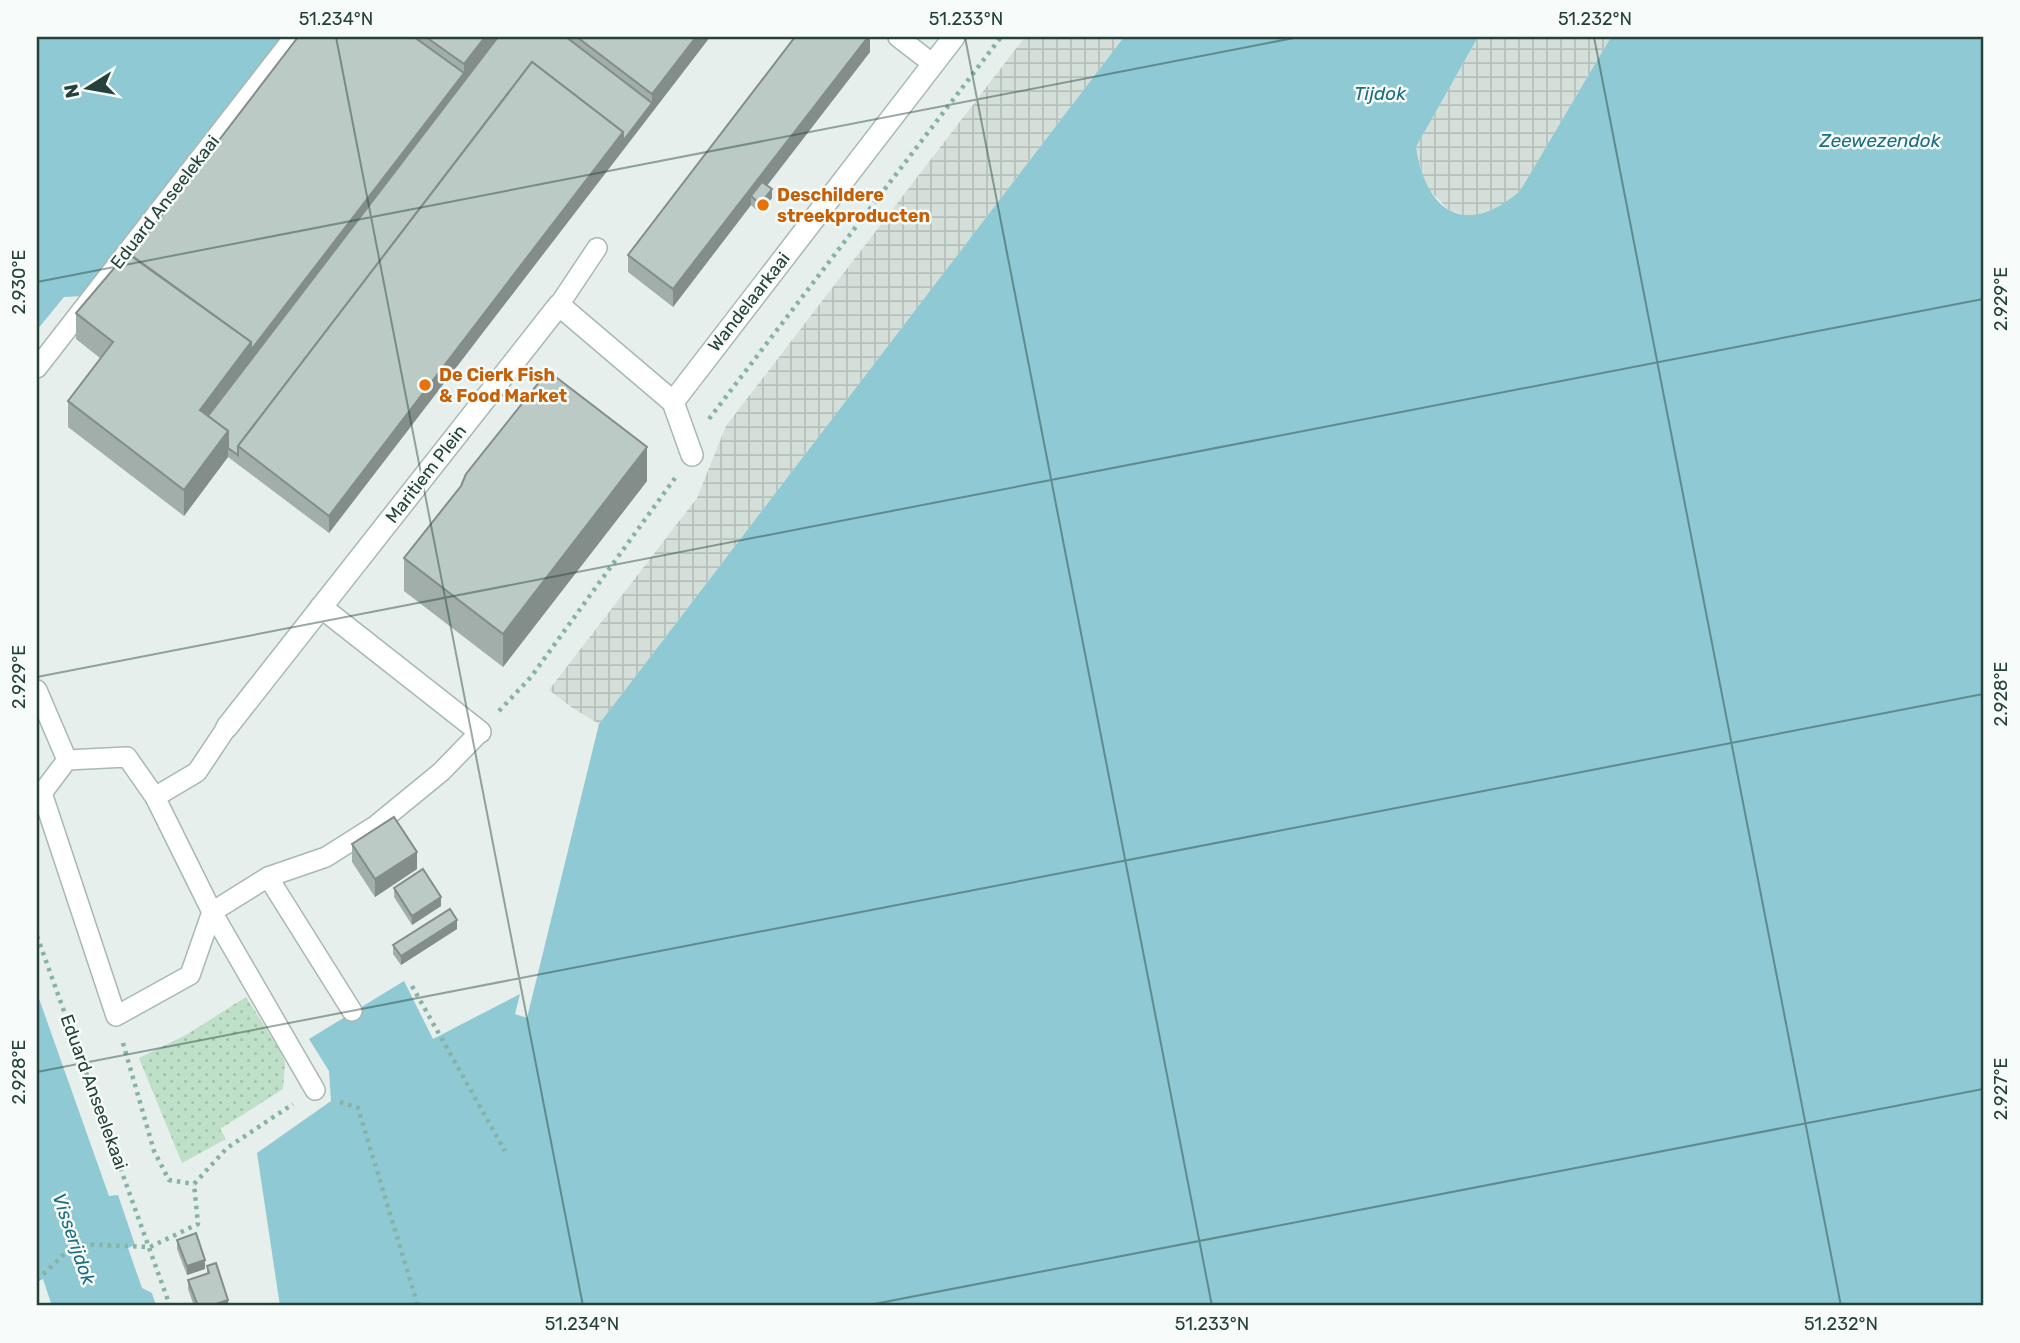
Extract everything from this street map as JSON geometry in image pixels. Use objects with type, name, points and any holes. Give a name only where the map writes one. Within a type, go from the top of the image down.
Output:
[{"type":"street","name":"Wandelaarkaai","points":[[673,402],[954,37]]},
{"type":"street","points":[[559,305],[673,402],[692,455]]},
{"type":"street","name":"Maritiem Plein","points":[[227,727],[559,305]]},
{"type":"street","points":[[321,607],[480,732]]},
{"type":"lane","name":"Eduard Anseelekaai","points":[[37,369],[294,37]]},
{"type":"lane","points":[[898,37],[933,64]]},
{"type":"lane","points":[[559,305],[597,248]]},
{"type":"lane","points":[[37,691],[67,760]]},
{"type":"lane","points":[[155,797],[197,772],[227,727]]},
{"type":"lane","points":[[315,1090],[212,912],[155,797],[127,757],[67,760],[42,793],[116,1016],[190,975],[212,912],[268,877],[326,858],[375,826],[441,772],[480,732]]},
{"type":"lane","points":[[268,877],[352,1012]]},
{"type":"path","points":[[480,732],[531,677],[692,455],[711,416],[1001,37]]},
{"type":"path","name":"Eduard Anseelekaai","points":[[37,936],[170,1306]]},
{"type":"path","points":[[412,986],[505,1151]]},
{"type":"path","points":[[116,1016],[154,1151],[169,1180],[194,1184]]},
{"type":"path","points":[[37,1280],[75,1244],[150,1247],[198,1224],[194,1184],[227,1148],[315,1090]]},
{"type":"path","points":[[351,1105],[358,1108],[418,1306]]},
{"type":"shaded area","points":[[1025,37],[1124,37],[599,724],[571,707],[549,690],[697,498],[726,426]]},
{"type":"shaded area","points":[[1478,37],[1611,37],[1520,191],[1502,207],[1485,215],[1469,217],[1449,210],[1425,186],[1416,147]]},
{"type":"green space","points":[[246,997],[282,1054],[285,1063],[283,1089],[220,1129],[226,1139],[182,1163],[139,1058],[186,1035]]},
{"type":"water","points":[[37,37],[281,37],[82,296],[64,297],[37,330]]},
{"type":"water","points":[[1124,37],[1478,37],[1416,147],[1421,170],[1439,202],[1451,211],[1466,215],[1482,213],[1500,205],[1520,191],[1611,37],[1983,37],[1983,1306],[280,1306],[257,1153],[331,1101],[329,1071],[309,1039],[404,981],[433,1039],[520,994],[515,1014],[527,1018],[599,724]]},
{"type":"water","name":"Visserijdok","points":[[37,993],[109,1196],[118,1195],[135,1245],[128,1248],[142,1288],[152,1293],[156,1306],[52,1306],[43,1279],[37,1281]]},
{"type":"building","points":[[298,37],[414,37],[464,73],[251,350],[251,342],[131,255]]},
{"type":"building","points":[[426,37],[485,37],[464,64]]},
{"type":"building","points":[[498,37],[566,37],[652,103],[623,141],[623,132],[532,62],[238,446],[238,455],[228,448],[228,431],[208,416]]},
{"type":"building","points":[[577,37],[696,37],[652,94]]},
{"type":"building","points":[[795,37],[868,37],[673,289],[628,255]]},
{"type":"building","points":[[532,62],[623,132],[329,516],[238,446]]},
{"type":"building","points":[[762,182],[772,189],[760,204],[751,196]]},
{"type":"building","points":[[127,253],[251,342],[200,410],[228,431],[184,490],[68,401],[113,342],[76,313]]},
{"type":"building","points":[[548,371],[647,447],[503,634],[404,558],[461,486],[466,474]]},
{"type":"building","points":[[394,817],[417,852],[375,879],[352,844]]},
{"type":"building","points":[[423,869],[441,897],[412,916],[394,888]]},
{"type":"building","points":[[450,909],[457,920],[401,956],[393,945]]},
{"type":"building","points":[[196,1233],[205,1260],[187,1266],[177,1240]]},
{"type":"building","points":[[216,1263],[228,1300],[210,1306],[198,1306],[188,1280],[209,1273],[207,1266]]},
{"type":"place","name":"Deschildere streekproducten","points":[[763,205]]},
{"type":"place","name":"De Cierk Fish & Food Market","points":[[425,385]]},
{"type":"water label","name":"Tijdok","points":[[1380,93]]},
{"type":"water label","name":"Zeewezendok","points":[[1880,140]]}]
